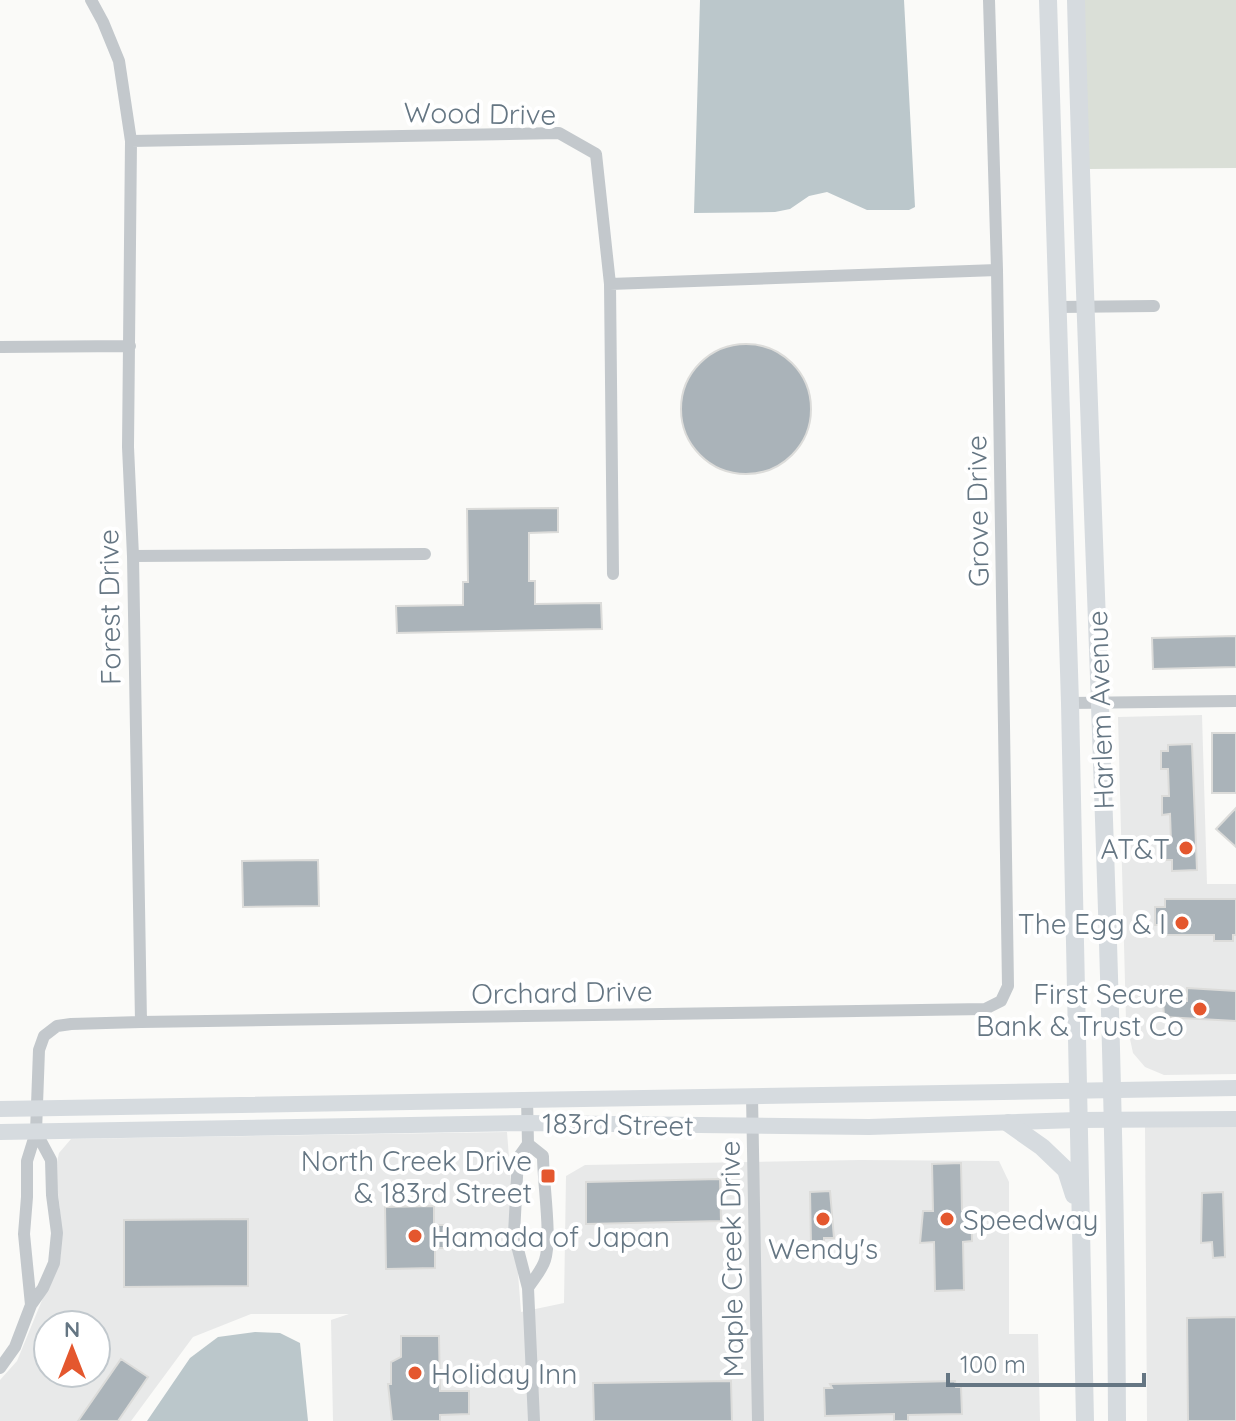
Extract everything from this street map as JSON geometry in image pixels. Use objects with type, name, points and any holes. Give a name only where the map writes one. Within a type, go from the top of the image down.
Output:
[{"type":"main road","name":"Harlem Avenue","points":[[1048,0],[1070,703],[1085,1421]]},
{"type":"main road","name":"Harlem Avenue","points":[[1076,0],[1083,306],[1110,963],[1117,1421]]},
{"type":"main road","points":[[1008,1123],[1042,1147],[1066,1170],[1080,1210]]},
{"type":"street","name":"Forest Drive","points":[[91,0],[119,61],[131,141],[128,447],[133,556],[141,1022]]},
{"type":"street","name":"Grove Drive","points":[[985,1009],[1001,1001],[1008,986],[997,270],[989,0]]},
{"type":"street","name":"Wood Drive","points":[[131,141],[559,133],[596,154],[610,284],[613,574]]},
{"type":"street","points":[[610,284],[997,270]]},
{"type":"street","points":[[1059,307],[1154,306]]},
{"type":"street","points":[[0,347],[130,346]]},
{"type":"street","points":[[133,556],[425,554]]},
{"type":"street","points":[[1070,703],[1236,701]]},
{"type":"street","name":"Orchard Drive","points":[[141,1022],[985,1009]]},
{"type":"street","points":[[31,1305],[24,1234],[27,1161],[36,1132],[39,1050],[44,1036],[57,1026],[141,1022]]},
{"type":"street","name":"183rd Street","points":[[0,1109],[1236,1088]]},
{"type":"street","name":"Maple Creek Drive","points":[[752,1096],[758,1421]]},
{"type":"street","points":[[527,1098],[528,1144],[518,1158],[514,1234],[528,1288],[534,1421]]},
{"type":"street","name":"183rd Street","points":[[0,1132],[528,1123],[869,1127],[1077,1120],[1236,1119]]},
{"type":"street","points":[[0,1368],[15,1347],[31,1305],[54,1263],[57,1233],[51,1160],[36,1132]]},
{"type":"street","points":[[528,1144],[543,1156],[547,1219],[545,1261],[528,1288]]},
{"type":"shaded area","points":[[700,0],[904,0],[915,207],[909,210],[867,210],[827,192],[809,196],[790,209],[775,212],[694,213]]},
{"type":"shaded area","points":[[1083,0],[1236,0],[1236,168],[1088,169]]},
{"type":"shaded area","points":[[1202,715],[1207,884],[1236,884],[1236,1074],[1164,1075],[1145,1067],[1133,1053],[1126,1020],[1118,717]]},
{"type":"shaded area","points":[[1145,1126],[1236,1126],[1236,1421],[1147,1421]]},
{"type":"shaded area","points":[[507,1132],[521,1312],[564,1303],[566,1176],[585,1165],[999,1161],[1009,1182],[1009,1334],[1038,1334],[1040,1421],[333,1421],[331,1320],[349,1314],[251,1314],[193,1337],[131,1421],[0,1421],[0,1380],[17,1361],[32,1325],[32,1389],[112,1389],[112,1309],[38,1309],[61,1254],[55,1171],[59,1153],[71,1139]]},
{"type":"shaded area","points":[[255,1332],[280,1333],[300,1343],[308,1421],[147,1421],[190,1358],[218,1337]]},
{"type":"building","points":[[746,344],[771,349],[792,363],[806,384],[811,409],[806,434],[792,455],[771,469],[746,474],[721,469],[700,455],[686,434],[681,409],[686,384],[700,363],[721,349]]},
{"type":"building","points":[[558,508],[558,532],[529,533],[529,581],[535,581],[535,604],[601,603],[602,629],[397,633],[396,606],[463,605],[463,582],[468,582],[467,509]]},
{"type":"building","points":[[1236,636],[1236,667],[1153,669],[1152,638]]},
{"type":"building","points":[[1212,733],[1236,733],[1236,793],[1212,793]]},
{"type":"building","points":[[1192,744],[1197,870],[1172,871],[1172,860],[1163,860],[1163,842],[1171,842],[1170,814],[1162,815],[1162,796],[1169,796],[1168,769],[1161,769],[1161,751],[1168,751],[1168,745]]},
{"type":"building","points":[[1236,808],[1236,847],[1216,829]]},
{"type":"building","points":[[318,860],[319,906],[243,907],[242,861]]},
{"type":"building","points":[[1165,899],[1236,899],[1236,935],[1233,935],[1233,941],[1214,941],[1214,935],[1165,935],[1165,925],[1155,925],[1155,907],[1165,907]]},
{"type":"building","name":"First Secure Bank & Trust Co","points":[[1187,988],[1236,991],[1236,1021],[1164,1017],[1163,1001],[1187,1001]]},
{"type":"building","points":[[961,1163],[962,1210],[971,1210],[972,1241],[963,1242],[964,1290],[935,1291],[934,1242],[920,1243],[923,1211],[933,1211],[932,1164]]},
{"type":"building","points":[[720,1179],[721,1221],[586,1224],[586,1182]]},
{"type":"building","name":"Wendy's","points":[[830,1191],[834,1238],[824,1238],[824,1244],[811,1245],[810,1192]]},
{"type":"building","points":[[1223,1192],[1225,1257],[1213,1258],[1212,1242],[1201,1243],[1202,1193]]},
{"type":"building","name":"Hamada of Japan","points":[[434,1206],[434,1225],[444,1225],[444,1248],[435,1248],[435,1268],[386,1269],[385,1207]]},
{"type":"building","points":[[248,1219],[248,1286],[124,1287],[124,1220]]},
{"type":"building","points":[[1236,1317],[1236,1421],[1188,1421],[1187,1318]]},
{"type":"building","name":"Holiday Inn","points":[[401,1336],[439,1336],[440,1391],[469,1391],[469,1414],[440,1415],[440,1421],[392,1421],[388,1384],[391,1384],[391,1362],[401,1357]]},
{"type":"building","points":[[121,1359],[148,1377],[118,1421],[78,1421],[100,1389],[112,1389],[112,1372]]},
{"type":"building","points":[[731,1381],[732,1421],[594,1421],[593,1383]]},
{"type":"building","points":[[955,1381],[956,1387],[961,1387],[962,1414],[908,1415],[908,1421],[894,1421],[894,1414],[825,1416],[824,1388],[832,1388],[830,1384]]},
{"type":"place","name":"AT&T","points":[[1186,848]]},
{"type":"place","name":"The Egg & I","points":[[1182,923]]},
{"type":"place","name":"First Secure Bank & Trust Co","points":[[1200,1009]]},
{"type":"place","name":"North Creek Drive & 183rd Street","points":[[548,1176]]},
{"type":"place","name":"Wendy's","points":[[823,1219]]},
{"type":"place","name":"Speedway","points":[[947,1219]]},
{"type":"place","name":"Hamada of Japan","points":[[415,1236]]},
{"type":"place","name":"Holiday Inn","points":[[415,1373]]}]
